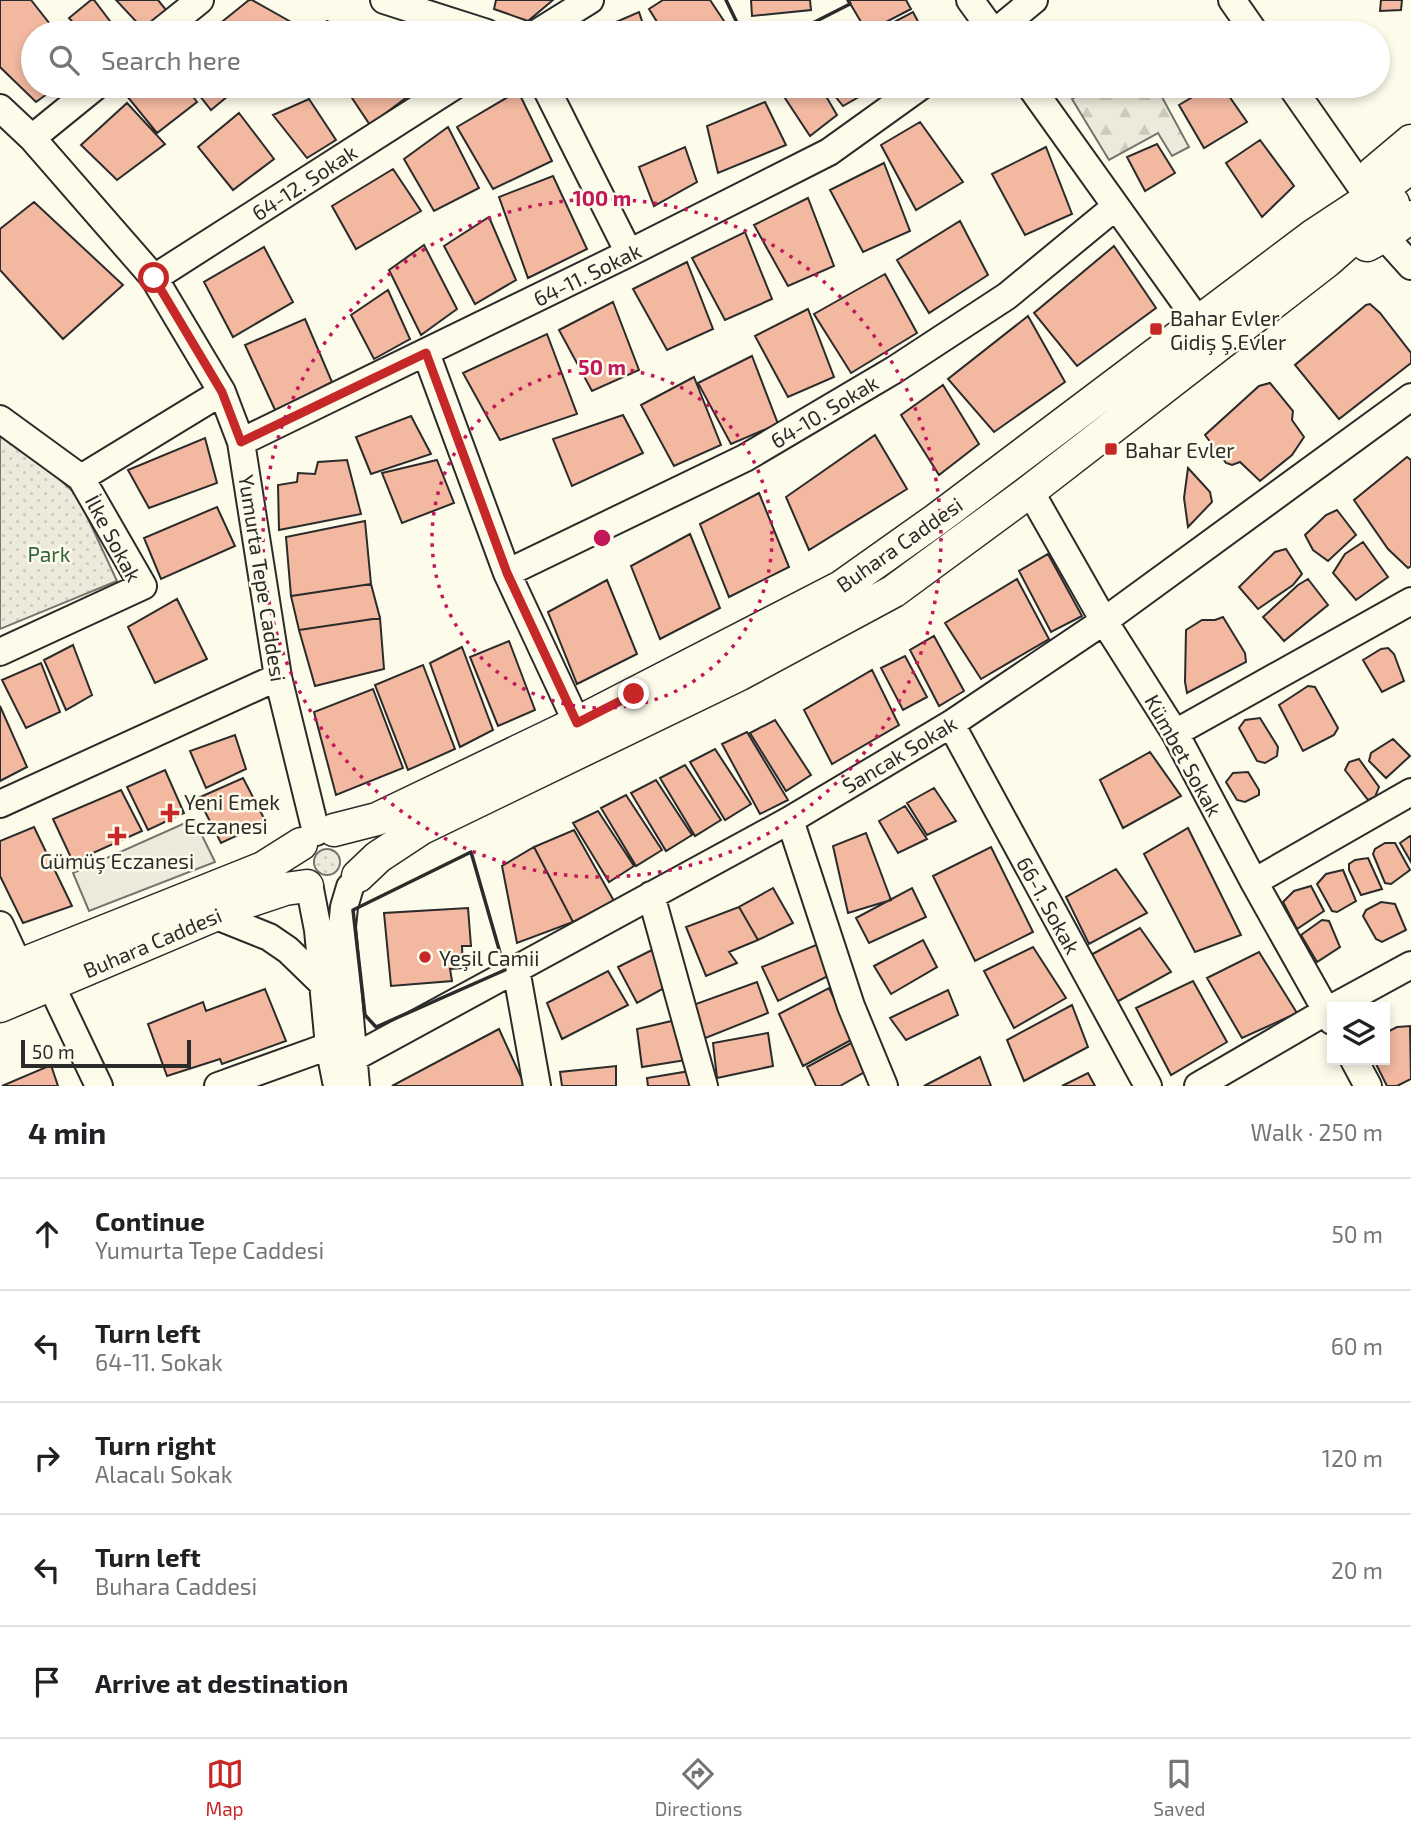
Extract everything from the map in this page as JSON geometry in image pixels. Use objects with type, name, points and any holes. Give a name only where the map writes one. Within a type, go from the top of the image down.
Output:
[{"type":"main road","points":[[1320,248],[1360,185],[1411,141]]},
{"type":"main road","name":"Buhara Caddesi","points":[[354,881],[378,857],[422,828],[716,686],[894,592],[1030,491],[1320,248],[1370,198],[1411,167]]},
{"type":"main road","name":"Buhara Caddesi","points":[[10,969],[263,868],[317,835],[377,819],[577,723],[841,587],[937,519],[1198,321],[1320,248],[1411,187]]},
{"type":"main road","points":[[1320,248],[1384,236],[1411,217]]},
{"type":"main road","points":[[317,835],[352,839],[359,850],[361,863],[354,881],[339,893],[327,895],[309,888],[301,880],[296,868],[297,856],[317,835]]},
{"type":"main road","name":"Buhara Caddesi","points":[[0,1006],[214,915],[278,891],[309,888]]},
{"type":"street","points":[[174,21],[200,0]]},
{"type":"street","points":[[384,0],[450,21]]},
{"type":"street","points":[[556,21],[590,0]]},
{"type":"street","points":[[971,0],[986,21]]},
{"type":"street","points":[[1009,21],[1034,0]]},
{"type":"street","points":[[1232,0],[1247,21]]},
{"type":"street","points":[[32,138],[81,98]]},
{"type":"street","name":"64-12. Sokak","points":[[154,278],[435,98]]},
{"type":"street","points":[[551,98],[629,253]]},
{"type":"street","name":"64-11. Sokak","points":[[241,442],[629,253],[829,152],[904,98]]},
{"type":"street","points":[[1038,98],[1198,321]]},
{"type":"street","points":[[1299,98],[1360,185]]},
{"type":"street","name":"Yumurta Tepe Caddesi","points":[[0,108],[32,138],[154,278],[222,392],[241,442],[278,677],[317,835]]},
{"type":"street","name":"64-10. Sokak","points":[[507,573],[745,458],[894,370],[1007,296],[1115,207]]},
{"type":"street","points":[[1384,236],[1411,266]]},
{"type":"street","points":[[426,353],[507,573],[577,723]]},
{"type":"street","points":[[81,478],[222,392]]},
{"type":"street","name":"Sancak Sokak","points":[[218,1086],[338,1064],[790,820],[951,724],[1104,621],[1411,397]]},
{"type":"street","name":"İlke Sokak","points":[[0,419],[81,478],[143,586],[0,652]]},
{"type":"street","name":"Kümbet Sokak","points":[[1030,491],[1104,621],[1175,733],[1254,882],[1327,1005]]},
{"type":"street","points":[[1175,733],[1411,601]]},
{"type":"street","points":[[0,804],[278,677]]},
{"type":"street","name":"66-1. Sokak","points":[[951,724],[1148,1086]]},
{"type":"street","points":[[1254,882],[1411,792]]},
{"type":"street","points":[[790,820],[851,1006],[884,1086]]},
{"type":"street","points":[[338,1064],[342,928],[344,907],[354,881]]},
{"type":"street","points":[[309,888],[315,910],[323,984],[338,1064],[356,1086]]},
{"type":"street","points":[[650,895],[704,1086]]},
{"type":"street","points":[[214,915],[269,937],[288,950],[323,984]]},
{"type":"street","points":[[0,925],[10,969]]},
{"type":"street","points":[[1348,1002],[1411,965]]},
{"type":"street","points":[[516,968],[537,1086]]},
{"type":"street","points":[[51,985],[99,1086]]},
{"type":"street","points":[[1198,1086],[1327,1014]]},
{"type":"street","points":[[1357,1065],[1368,1086]]},
{"type":"green space","points":[[1162,98],[1189,147],[1172,156],[1158,133],[1109,160],[1072,99]]},
{"type":"green space","name":"Park","points":[[0,436],[24,448],[77,495],[117,581],[0,629]]},
{"type":"green space","points":[[327,849],[336,853],[340,862],[336,871],[327,875],[318,871],[314,862],[318,853]]},
{"type":"shaded area","points":[[194,819],[215,862],[89,911],[73,873]]},
{"type":"building","points":[[0,0],[31,0],[48,21],[21,21],[21,87],[0,67]]},
{"type":"building","points":[[94,0],[110,21],[72,21],[69,18]]},
{"type":"building","points":[[116,0],[158,0],[167,11],[155,21],[136,21]]},
{"type":"building","points":[[252,0],[289,21],[223,21]]},
{"type":"building","points":[[496,0],[553,0],[528,21],[494,9]]},
{"type":"building","points":[[663,0],[710,0],[724,21],[656,21],[649,9]]},
{"type":"building","points":[[751,0],[810,0],[811,10],[752,16]]},
{"type":"building","points":[[848,0],[906,0],[911,9],[888,21],[860,21]]},
{"type":"building","points":[[1381,0],[1402,0],[1401,10],[1380,11]]},
{"type":"building","points":[[639,12],[642,21],[618,21]]},
{"type":"building","points":[[913,12],[918,21],[896,21]]},
{"type":"building","points":[[129,98],[194,98],[197,102],[157,133]]},
{"type":"building","points":[[202,98],[226,98],[211,110]]},
{"type":"building","points":[[352,98],[406,98],[370,125]]},
{"type":"building","points":[[506,98],[521,98],[552,161],[493,189],[457,127]]},
{"type":"building","points":[[785,98],[827,98],[837,115],[810,136]]},
{"type":"building","points":[[837,98],[857,98],[843,106]]},
{"type":"building","points":[[1191,98],[1230,98],[1247,122],[1204,148],[1179,105]]},
{"type":"building","points":[[309,99],[336,140],[307,158],[273,115]]},
{"type":"building","points":[[765,102],[786,145],[718,173],[707,126]]},
{"type":"building","points":[[127,103],[165,144],[117,180],[81,145]]},
{"type":"building","points":[[239,113],[274,159],[233,190],[198,147]]},
{"type":"building","points":[[920,122],[963,182],[916,210],[881,145]]},
{"type":"building","points":[[448,127],[479,188],[434,211],[404,159]]},
{"type":"building","points":[[1260,140],[1294,186],[1262,217],[1226,163]]},
{"type":"building","points":[[1157,144],[1175,173],[1145,191],[1127,157]]},
{"type":"building","points":[[685,147],[697,182],[654,206],[639,167]]},
{"type":"building","points":[[1046,147],[1072,214],[1025,235],[992,174]]},
{"type":"building","points":[[884,163],[910,231],[863,252],[830,190]]},
{"type":"building","points":[[393,169],[421,211],[356,249],[332,206]]},
{"type":"building","points":[[553,176],[587,249],[528,278],[499,197]]},
{"type":"building","points":[[808,198],[834,266],[788,286],[754,225]]},
{"type":"building","points":[[34,202],[123,285],[63,339],[0,270],[0,229]]},
{"type":"building","points":[[489,217],[516,280],[475,304],[444,246]]},
{"type":"building","points":[[960,221],[988,275],[929,313],[897,260]]},
{"type":"building","points":[[745,232],[772,299],[725,320],[692,258]]},
{"type":"building","points":[[424,245],[457,309],[421,335],[389,270]]},
{"type":"building","points":[[1114,246],[1156,308],[1077,366],[1034,313]]},
{"type":"building","points":[[264,247],[293,302],[233,337],[204,282]]},
{"type":"building","points":[[687,262],[713,329],[667,350],[633,289]]},
{"type":"building","points":[[885,274],[917,333],[851,373],[814,314]]},
{"type":"building","points":[[388,290],[410,339],[374,359],[351,315]]},
{"type":"building","points":[[613,302],[639,370],[592,391],[559,330]]},
{"type":"building","points":[[1370,304],[1411,353],[1411,363],[1339,419],[1295,365]]},
{"type":"building","points":[[808,309],[834,377],[788,397],[755,336]]},
{"type":"building","points":[[1028,316],[1065,382],[994,432],[948,379]]},
{"type":"building","points":[[305,319],[332,382],[276,412],[245,345]]},
{"type":"building","points":[[547,334],[577,414],[500,440],[463,373]]},
{"type":"building","points":[[752,356],[778,424],[731,444],[698,383]]},
{"type":"building","points":[[694,377],[721,445],[674,466],[641,405]]},
{"type":"building","points":[[1270,383],[1293,411],[1292,420],[1304,437],[1292,455],[1260,481],[1240,462],[1232,465],[1226,463],[1205,435],[1259,386]]},
{"type":"building","points":[[943,385],[979,444],[939,475],[901,415]]},
{"type":"building","points":[[623,415],[643,453],[572,486],[553,439]]},
{"type":"building","points":[[411,416],[431,454],[371,474],[356,437]]},
{"type":"building","points":[[875,435],[907,489],[809,550],[786,497]]},
{"type":"building","points":[[205,438],[217,483],[149,508],[128,470]]},
{"type":"building","points":[[1407,457],[1411,460],[1411,566],[1408,568],[1388,549],[1354,500]]},
{"type":"building","points":[[347,460],[361,514],[279,530],[278,485],[297,482],[298,473],[315,474],[318,462]]},
{"type":"building","points":[[437,460],[454,503],[402,523],[382,473]]},
{"type":"building","points":[[1188,468],[1210,492],[1212,502],[1188,527],[1184,498]]},
{"type":"building","points":[[759,493],[789,567],[729,597],[700,524]]},
{"type":"building","points":[[217,507],[235,546],[161,579],[144,538]]},
{"type":"building","points":[[1337,510],[1356,535],[1328,561],[1313,550],[1305,535],[1326,515]]},
{"type":"building","points":[[365,521],[371,584],[291,596],[286,537]]},
{"type":"building","points":[[690,534],[720,608],[660,639],[631,566]]},
{"type":"building","points":[[1363,542],[1388,577],[1356,600],[1333,573],[1345,554]]},
{"type":"building","points":[[1286,549],[1302,574],[1293,585],[1258,609],[1239,587],[1275,552]]},
{"type":"building","points":[[1048,554],[1082,616],[1051,632],[1019,571]]},
{"type":"building","points":[[1017,579],[1049,639],[981,679],[945,623]]},
{"type":"building","points":[[1308,579],[1328,605],[1284,641],[1263,617]]},
{"type":"building","points":[[607,580],[637,654],[577,684],[548,612]]},
{"type":"building","points":[[371,584],[380,618],[299,630],[291,596]]},
{"type":"building","points":[[177,599],[207,659],[155,683],[128,627]]},
{"type":"building","points":[[1223,617],[1245,653],[1246,662],[1187,693],[1186,630],[1202,620]]},
{"type":"building","points":[[380,618],[384,669],[315,686],[299,630]]},
{"type":"building","points":[[934,636],[964,691],[939,706],[910,650]]},
{"type":"building","points":[[509,641],[535,710],[498,726],[470,657]]},
{"type":"building","points":[[73,645],[92,695],[66,710],[44,660]]},
{"type":"building","points":[[462,647],[493,730],[460,747],[430,663]]},
{"type":"building","points":[[1388,648],[1394,654],[1404,681],[1382,692],[1363,660],[1381,649]]},
{"type":"building","points":[[905,656],[927,697],[903,710],[881,668]]},
{"type":"building","points":[[41,663],[60,712],[26,728],[2,680]]},
{"type":"building","points":[[423,665],[455,749],[408,770],[375,685]]},
{"type":"building","points":[[872,670],[899,725],[832,764],[804,710]]},
{"type":"building","points":[[1308,686],[1315,687],[1338,728],[1334,735],[1303,751],[1279,705]]},
{"type":"building","points":[[373,689],[403,768],[336,795],[314,712]]},
{"type":"building","points":[[0,706],[27,767],[0,781]]},
{"type":"building","points":[[1260,718],[1278,747],[1277,756],[1265,763],[1257,761],[1239,728],[1245,720]]},
{"type":"building","points":[[775,720],[811,775],[786,791],[750,733]]},
{"type":"building","points":[[747,732],[788,800],[760,814],[722,744]]},
{"type":"building","points":[[235,735],[246,769],[206,788],[190,751]]},
{"type":"building","points":[[1393,739],[1410,756],[1386,778],[1369,761],[1371,753]]},
{"type":"building","points":[[715,749],[751,804],[725,820],[690,762]]},
{"type":"building","points":[[1150,752],[1181,796],[1123,828],[1100,780]]},
{"type":"building","points":[[1359,759],[1379,787],[1375,797],[1368,800],[1345,770],[1349,762]]},
{"type":"building","points":[[685,765],[721,820],[695,836],[660,778]]},
{"type":"building","points":[[165,770],[184,813],[148,830],[127,787]]},
{"type":"building","points":[[1248,772],[1259,790],[1259,795],[1245,802],[1237,800],[1226,782],[1233,773]]},
{"type":"building","points":[[243,778],[266,822],[221,843],[198,798]]},
{"type":"building","points":[[656,780],[692,835],[666,851],[631,793]]},
{"type":"building","points":[[934,788],[956,821],[927,835],[907,803]]},
{"type":"building","points":[[121,790],[142,831],[73,862],[53,819]]},
{"type":"building","points":[[626,795],[662,850],[636,866],[601,808]]},
{"type":"building","points":[[905,806],[927,839],[898,853],[879,821]]},
{"type":"building","points":[[598,811],[634,866],[609,882],[573,823]]},
{"type":"building","points":[[34,827],[72,906],[23,923],[0,876],[0,841]]},
{"type":"building","points":[[1188,828],[1241,935],[1195,952],[1144,854]]},
{"type":"building","points":[[574,830],[614,901],[573,922],[534,847]]},
{"type":"building","points":[[866,833],[891,900],[848,913],[833,846]]},
{"type":"building","points":[[1411,836],[1411,862],[1400,843]]},
{"type":"building","points":[[1385,843],[1395,843],[1410,870],[1391,884],[1385,883],[1373,854],[1375,849]]},
{"type":"building","points":[[534,847],[573,922],[517,943],[502,866]]},
{"type":"building","points":[[991,847],[1033,932],[975,961],[933,876]]},
{"type":"building","points":[[1368,858],[1382,889],[1361,895],[1349,870],[1349,864]]},
{"type":"building","points":[[1116,869],[1147,913],[1089,944],[1066,897]]},
{"type":"building","points":[[1343,870],[1356,901],[1337,912],[1332,911],[1317,884],[1326,874]]},
{"type":"building","points":[[1311,886],[1324,911],[1297,929],[1283,902],[1294,891]]},
{"type":"building","points":[[773,888],[793,923],[758,940],[739,907]]},
{"type":"building","points":[[912,888],[926,917],[869,943],[856,918]]},
{"type":"building","points":[[1381,902],[1395,904],[1406,930],[1382,942],[1376,939],[1363,916],[1366,910]]},
{"type":"building","points":[[739,907],[758,940],[729,952],[737,963],[706,976],[686,927]]},
{"type":"building","name":"Yeşil Camii","points":[[468,908],[471,946],[462,946],[463,968],[450,969],[452,981],[391,986],[384,913]]},
{"type":"building","points":[[1322,920],[1329,921],[1340,947],[1317,962],[1301,935]]},
{"type":"building","points":[[1140,928],[1171,972],[1113,1004],[1089,956]]},
{"type":"building","points":[[923,940],[937,967],[891,994],[874,966]]},
{"type":"building","points":[[821,943],[834,973],[778,1001],[762,967]]},
{"type":"building","points":[[1033,947],[1066,998],[1014,1028],[984,971]]},
{"type":"building","points":[[652,950],[666,987],[637,1003],[618,967]]},
{"type":"building","points":[[1259,952],[1297,1013],[1242,1038],[1207,978]]},
{"type":"building","points":[[608,971],[628,1005],[562,1039],[547,1003]]},
{"type":"building","points":[[1193,981],[1227,1042],[1171,1075],[1136,1008]]},
{"type":"building","points":[[757,982],[768,1013],[703,1039],[693,1005]]},
{"type":"building","points":[[829,988],[853,1039],[803,1066],[779,1014]]},
{"type":"building","points":[[265,989],[286,1041],[222,1064],[220,1059],[167,1076],[148,1024],[203,1002],[206,1011]]},
{"type":"building","points":[[948,990],[958,1015],[906,1040],[890,1018]]},
{"type":"building","points":[[1072,1005],[1088,1047],[1024,1081],[1007,1040]]},
{"type":"building","points":[[676,1020],[686,1060],[642,1067],[637,1029]]},
{"type":"building","points":[[1410,1026],[1411,1079],[1397,1086],[1387,1086],[1376,1065],[1390,1065],[1390,1030]]},
{"type":"building","points":[[499,1029],[525,1086],[392,1086]]},
{"type":"building","points":[[768,1033],[773,1066],[717,1078],[713,1043]]},
{"type":"building","points":[[853,1042],[868,1070],[840,1086],[816,1086],[807,1067]]},
{"type":"building","points":[[980,1057],[991,1086],[924,1086]]},
{"type":"building","points":[[51,1065],[58,1086],[2,1086]]},
{"type":"building","points":[[616,1066],[616,1086],[562,1086],[560,1072]]},
{"type":"building","points":[[690,1071],[693,1086],[648,1086],[647,1078]]},
{"type":"building","points":[[1088,1073],[1095,1086],[1062,1086]]},
{"type":"wall","points":[[726,0],[736,21]]},
{"type":"wall","points":[[817,21],[850,4],[848,0]]},
{"type":"wall","points":[[471,852],[505,970],[376,1027],[365,1015],[353,910],[471,852]]},
{"type":"place","name":"Bahar Evler Gidiş Ş.Evler","points":[[1156,329]]},
{"type":"place","name":"Bahar Evler","points":[[1111,449]]},
{"type":"place","name":"Yeni Emek Eczanesi","points":[[170,813]]},
{"type":"place","name":"Gümüş Eczanesi","points":[[117,836]]},
{"type":"place","name":"Yeşil Camii","points":[[425,957]]},
{"type":"route","points":[[154,278],[222,392],[241,442],[426,353],[507,573],[577,723],[634,694]]}]
